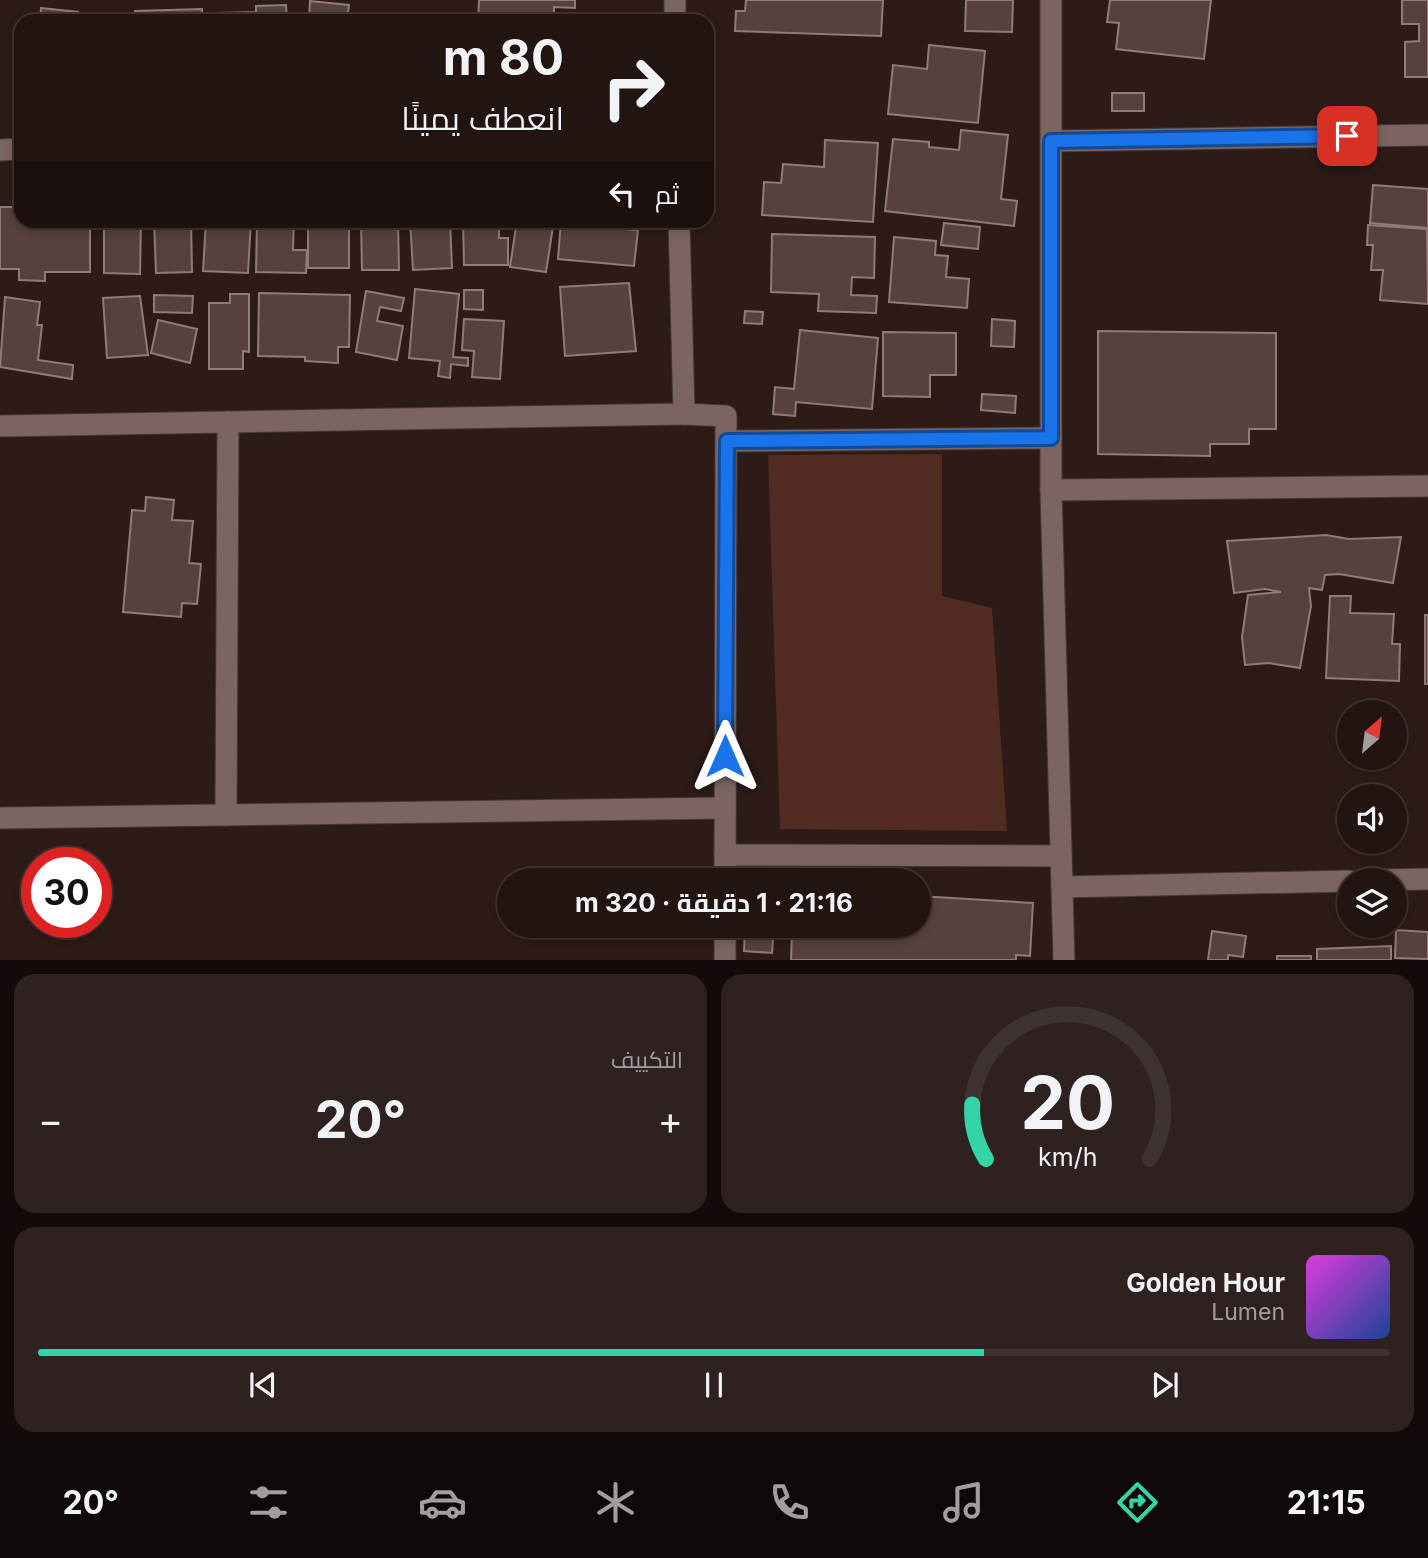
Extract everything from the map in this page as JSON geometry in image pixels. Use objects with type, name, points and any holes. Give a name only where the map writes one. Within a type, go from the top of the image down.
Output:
[{"type":"street","points":[[1051,0],[1051,490],[1064,960]]},
{"type":"street","points":[[1051,141],[1428,135]]},
{"type":"street","points":[[679,228],[684,414]]},
{"type":"street","points":[[0,426],[684,414],[726,416],[725,868]]},
{"type":"street","points":[[226,815],[228,422]]},
{"type":"street","points":[[727,441],[1051,438]]},
{"type":"street","points":[[1051,490],[1428,486]]},
{"type":"street","points":[[0,818],[725,808]]},
{"type":"street","points":[[725,855],[1062,856]]},
{"type":"street","points":[[1407,879],[1428,879]]},
{"type":"street","points":[[1062,887],[1337,881]]},
{"type":"street","points":[[725,938],[725,960]]},
{"type":"shaded area","points":[[942,454],[942,596],[992,608],[1007,831],[780,829],[768,455]]},
{"type":"building","points":[[479,0],[575,0],[575,8],[554,7],[554,14],[478,14]]},
{"type":"building","points":[[746,0],[883,0],[881,36],[735,31],[736,11],[745,11]]},
{"type":"building","points":[[966,0],[1013,0],[1012,32],[965,31]]},
{"type":"building","points":[[1110,0],[1211,0],[1204,59],[1116,49],[1119,23],[1107,22]]},
{"type":"building","points":[[1402,0],[1428,0],[1428,77],[1405,77],[1405,42],[1419,41],[1419,24],[1402,24]]},
{"type":"building","points":[[310,1],[349,5],[348,14],[309,14]]},
{"type":"building","points":[[286,5],[287,14],[218,14],[256,12],[256,6]]},
{"type":"building","points":[[41,8],[78,12],[78,14],[41,14]]},
{"type":"building","points":[[202,9],[202,14],[135,14],[135,11]]},
{"type":"building","points":[[929,45],[985,51],[978,123],[888,114],[893,65],[927,69]]},
{"type":"building","points":[[1112,93],[1144,93],[1144,111],[1112,111]]},
{"type":"building","points":[[961,130],[1008,135],[1001,199],[1017,201],[1014,226],[885,211],[893,139],[929,142],[929,147],[959,150]]},
{"type":"building","points":[[825,140],[878,143],[873,222],[762,215],[764,182],[781,183],[783,164],[824,167]]},
{"type":"building","points":[[1373,185],[1428,189],[1428,228],[1370,223]]},
{"type":"building","points":[[0,207],[14,207],[14,228],[90,228],[90,272],[45,272],[45,281],[19,280],[19,269],[0,269]]},
{"type":"building","points":[[944,223],[980,227],[978,249],[941,245]]},
{"type":"building","points":[[1368,225],[1427,229],[1428,304],[1380,300],[1383,270],[1371,270],[1373,245],[1367,245]]},
{"type":"building","points":[[104,228],[141,228],[140,274],[104,273]]},
{"type":"building","points":[[154,228],[191,228],[192,272],[156,273]]},
{"type":"building","points":[[206,228],[251,228],[248,273],[203,271]]},
{"type":"building","points":[[257,228],[294,228],[293,250],[307,250],[306,273],[256,272]]},
{"type":"building","points":[[308,228],[349,228],[349,268],[308,268]]},
{"type":"building","points":[[361,228],[398,228],[399,270],[362,270]]},
{"type":"building","points":[[410,228],[450,228],[452,268],[413,270]]},
{"type":"building","points":[[463,228],[499,228],[499,238],[508,238],[508,265],[464,265]]},
{"type":"building","points":[[516,228],[553,228],[546,272],[510,267]]},
{"type":"building","points":[[560,228],[638,230],[634,266],[558,259]]},
{"type":"building","points":[[772,234],[875,237],[874,278],[852,277],[851,295],[877,296],[876,313],[818,311],[819,294],[771,292]]},
{"type":"building","points":[[894,237],[936,241],[935,255],[948,256],[946,277],[969,279],[967,308],[889,302]]},
{"type":"building","points":[[629,283],[636,351],[565,356],[560,287]]},
{"type":"building","points":[[415,289],[459,294],[453,357],[468,358],[468,366],[451,364],[450,378],[438,376],[440,361],[409,358]]},
{"type":"building","points":[[464,290],[483,290],[483,310],[464,309]]},
{"type":"building","points":[[366,291],[404,298],[401,311],[380,307],[377,321],[403,326],[397,360],[356,352]]},
{"type":"building","points":[[259,293],[350,295],[349,347],[338,347],[338,363],[305,361],[305,357],[258,356]]},
{"type":"building","points":[[230,294],[249,294],[249,352],[243,351],[243,369],[209,369],[209,303],[230,303]]},
{"type":"building","points":[[154,295],[193,296],[192,313],[154,312]]},
{"type":"building","points":[[140,296],[148,355],[107,358],[103,298]]},
{"type":"building","points":[[5,297],[40,302],[37,325],[42,325],[38,360],[73,365],[72,379],[0,367]]},
{"type":"building","points":[[745,311],[763,312],[762,324],[744,323]]},
{"type":"building","points":[[464,319],[504,321],[500,379],[472,377],[474,351],[462,350]]},
{"type":"building","points":[[992,319],[1015,321],[1014,347],[991,346]]},
{"type":"building","points":[[158,320],[197,329],[190,363],[151,353]]},
{"type":"building","points":[[800,330],[878,338],[872,409],[796,402],[795,416],[773,414],[775,387],[794,389]]},
{"type":"building","points":[[1098,331],[1276,333],[1276,429],[1249,429],[1249,444],[1210,444],[1210,456],[1098,454]]},
{"type":"building","points":[[883,332],[956,333],[956,375],[930,375],[930,397],[883,396]]},
{"type":"building","points":[[982,394],[1016,396],[1015,413],[981,410]]},
{"type":"building","points":[[146,497],[174,500],[172,520],[193,521],[189,563],[201,564],[197,604],[182,603],[181,617],[123,612],[132,510],[145,511]]},
{"type":"building","points":[[1326,535],[1349,539],[1401,537],[1393,583],[1339,574],[1325,575],[1322,590],[1309,588],[1311,606],[1300,668],[1269,663],[1245,665],[1242,637],[1248,595],[1281,592],[1265,589],[1234,593],[1227,541]]},
{"type":"building","points":[[1330,596],[1351,596],[1350,613],[1394,614],[1392,644],[1400,644],[1399,681],[1326,678]]},
{"type":"building","points":[[1425,615],[1428,615],[1428,684],[1425,684]]},
{"type":"building","points":[[931,897],[1033,903],[1030,956],[1016,955],[1016,960],[791,960],[792,938],[931,938]]},
{"type":"building","points":[[1212,931],[1246,936],[1243,957],[1228,955],[1228,960],[1208,960]]},
{"type":"building","points":[[1407,931],[1428,932],[1428,959],[1395,958],[1396,938],[1407,938]]},
{"type":"building","points":[[745,938],[773,938],[772,953],[744,951]]},
{"type":"building","points":[[1391,946],[1391,960],[1317,960],[1317,949]]},
{"type":"building","points":[[1277,956],[1311,956],[1311,960],[1277,960]]},
{"type":"route","points":[[725,756],[727,441],[1051,438],[1051,141],[1347,136]]}]
